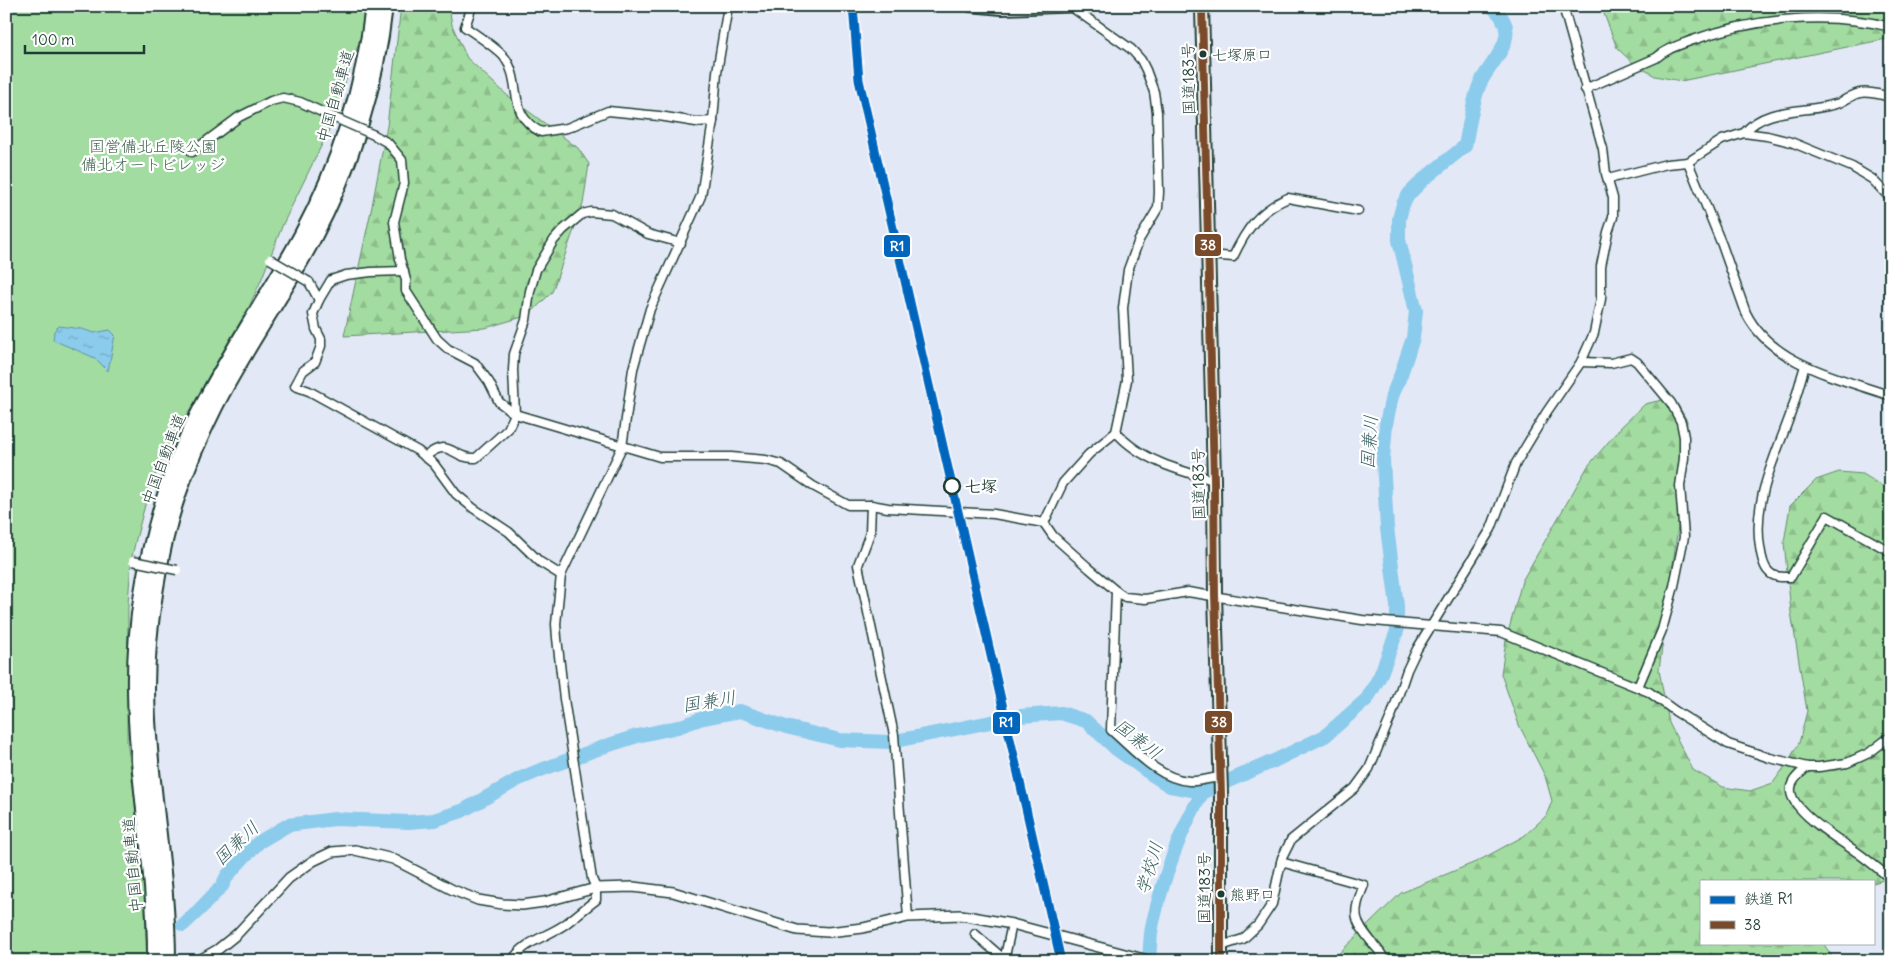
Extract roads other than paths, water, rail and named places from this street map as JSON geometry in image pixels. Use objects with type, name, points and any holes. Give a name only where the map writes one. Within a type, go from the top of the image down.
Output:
[{"type":"highway","name":"中国自動車道","points":[[168,961],[160,920],[141,777],[135,688],[141,610],[154,535],[166,493],[182,450],[205,400],[302,234],[329,176],[346,132],[358,92],[367,52],[373,6]]},
{"type":"highway","name":"中国自動車道","points":[[155,961],[160,920],[147,688],[153,613],[166,536],[177,497],[216,406],[313,239],[340,181],[357,136],[369,96],[378,56],[385,6]]},
{"type":"highway","name":"国道183号","points":[[1202,6],[1214,480],[1214,595],[1220,778],[1220,946],[1222,961]]},
{"type":"main road","points":[[970,6],[1002,9],[1082,6]]},
{"type":"street","points":[[472,6],[466,26],[504,56],[513,79],[520,112],[529,124],[542,132],[566,128],[608,112],[659,116],[696,122],[713,121]]},
{"type":"street","points":[[512,961],[516,953],[533,941],[563,925],[596,900],[596,888],[592,879],[564,698],[557,638],[556,624],[561,575],[622,446],[633,369],[650,309],[701,196],[713,121],[717,72],[728,6]]},
{"type":"street","points":[[1220,946],[1243,939],[1258,925],[1272,904],[1281,862],[1291,840],[1355,788],[1369,769],[1392,714],[1407,670],[1431,625],[1491,528],[1516,463],[1546,413],[1581,362],[1594,333],[1601,299],[1601,266],[1613,217],[1612,198],[1603,149],[1563,6]]},
{"type":"street","points":[[1044,523],[1063,483],[1089,454],[1116,432],[1127,380],[1123,308],[1128,270],[1139,240],[1158,208],[1157,112],[1154,92],[1141,60],[1131,49],[1070,7]]},
{"type":"street","points":[[1585,89],[1656,58],[1665,50],[1713,32],[1761,23],[1824,18],[1872,22],[1891,27]]},
{"type":"street","points":[[1744,133],[1751,125],[1768,116],[1839,103],[1860,93],[1870,93],[1891,98]]},
{"type":"street","points":[[192,152],[239,117],[270,101],[284,98],[300,102],[374,135],[388,144],[402,160],[404,183],[394,222],[406,280],[406,291],[437,339],[448,349],[475,363],[490,382],[499,402],[515,414],[660,457],[731,457],[766,460],[781,464],[813,486],[848,505],[994,514],[1044,523],[1053,536],[1116,592],[1125,597],[1145,599],[1188,592],[1362,620],[1501,632],[1649,692],[1675,711],[1728,744],[1770,758],[1807,767],[1846,763],[1869,753],[1891,736]]},
{"type":"street","points":[[1608,179],[1667,164],[1688,162],[1722,140],[1744,133],[1791,142],[1852,167],[1872,179],[1891,198]]},
{"type":"street","points":[[1688,162],[1722,245],[1750,322],[1775,348],[1805,366],[1889,392]]},
{"type":"street","points":[[1209,255],[1233,257],[1244,233],[1264,212],[1288,198],[1358,211]]},
{"type":"street","points":[[425,457],[434,449],[443,447],[465,456],[476,458],[508,429],[515,414],[512,370],[514,354],[526,320],[530,290],[536,270],[554,240],[582,214],[591,212],[612,214],[648,234],[681,243]]},
{"type":"street","points":[[270,258],[309,282],[319,300]]},
{"type":"street","points":[[404,271],[371,272],[337,277],[331,280],[313,314],[313,319],[321,339],[321,346],[315,362],[303,371],[295,386],[309,391],[418,451],[456,494],[509,532],[540,562],[561,575]]},
{"type":"street","points":[[1581,362],[1610,363],[1631,358],[1637,362],[1658,386],[1682,422],[1684,458],[1680,486],[1684,537],[1674,586],[1662,630],[1638,687]]},
{"type":"street","points":[[1805,366],[1788,421],[1763,489],[1758,534],[1762,556],[1768,572],[1776,576],[1790,577],[1827,516],[1891,552]]},
{"type":"street","points":[[1116,432],[1124,441],[1151,459],[1186,473],[1214,480]]},
{"type":"street","points":[[871,505],[870,533],[858,565],[894,735],[908,917]]},
{"type":"street","points":[[133,561],[177,570]]},
{"type":"street","points":[[1116,592],[1111,730],[1170,778],[1190,782],[1220,778]]},
{"type":"street","points":[[1807,767],[1791,785],[1790,792],[1797,803],[1820,828],[1858,853],[1891,879]]},
{"type":"street","points":[[198,961],[217,950],[237,934],[289,878],[313,861],[332,852],[355,850],[385,856],[478,900],[502,904],[522,905],[544,902],[596,888],[633,887],[673,892],[797,930],[828,932],[863,928],[908,917],[961,915],[1012,924],[1146,960]]},
{"type":"street","points":[[1281,862],[1364,885],[1355,909],[1358,920],[1367,936],[1383,956],[1384,961]]},
{"type":"street","points":[[975,934],[1005,960],[1012,924]]},
{"type":"water","points":[[59,326],[82,329],[94,333],[110,330],[115,335],[108,371],[95,358],[53,340],[54,331]]},
{"type":"waterway","name":"国兼川","points":[[183,925],[222,886],[227,876],[259,842],[288,825],[335,819],[409,822],[434,820],[462,811],[519,779],[606,746],[637,736],[678,727],[703,718],[740,711],[786,727],[840,740],[890,742],[1021,716],[1061,713],[1086,721],[1115,748],[1170,786],[1203,792],[1325,736],[1367,699],[1380,676],[1397,631],[1397,606],[1387,528],[1383,460],[1386,424],[1392,396],[1413,338],[1416,311],[1399,240],[1399,219],[1403,204],[1409,194],[1424,179],[1465,146],[1479,86],[1500,53],[1506,36],[1506,27],[1502,18],[1492,6]]},
{"type":"waterway","name":"学校川","points":[[1149,961],[1152,927],[1167,871],[1194,807],[1203,792]]},
{"type":"rail line","name":"R1","points":[[853,6],[859,80],[1061,961]]},
{"type":"place","name":"七塚原口","points":[[1203,54]]},
{"type":"place","name":"七塚","points":[[952,486]]},
{"type":"place","name":"熊野口","points":[[1221,894]]},
{"type":"park label","name":"国営備北丘陵公園 備北オートビレッジ","points":[[153,155]]}]
